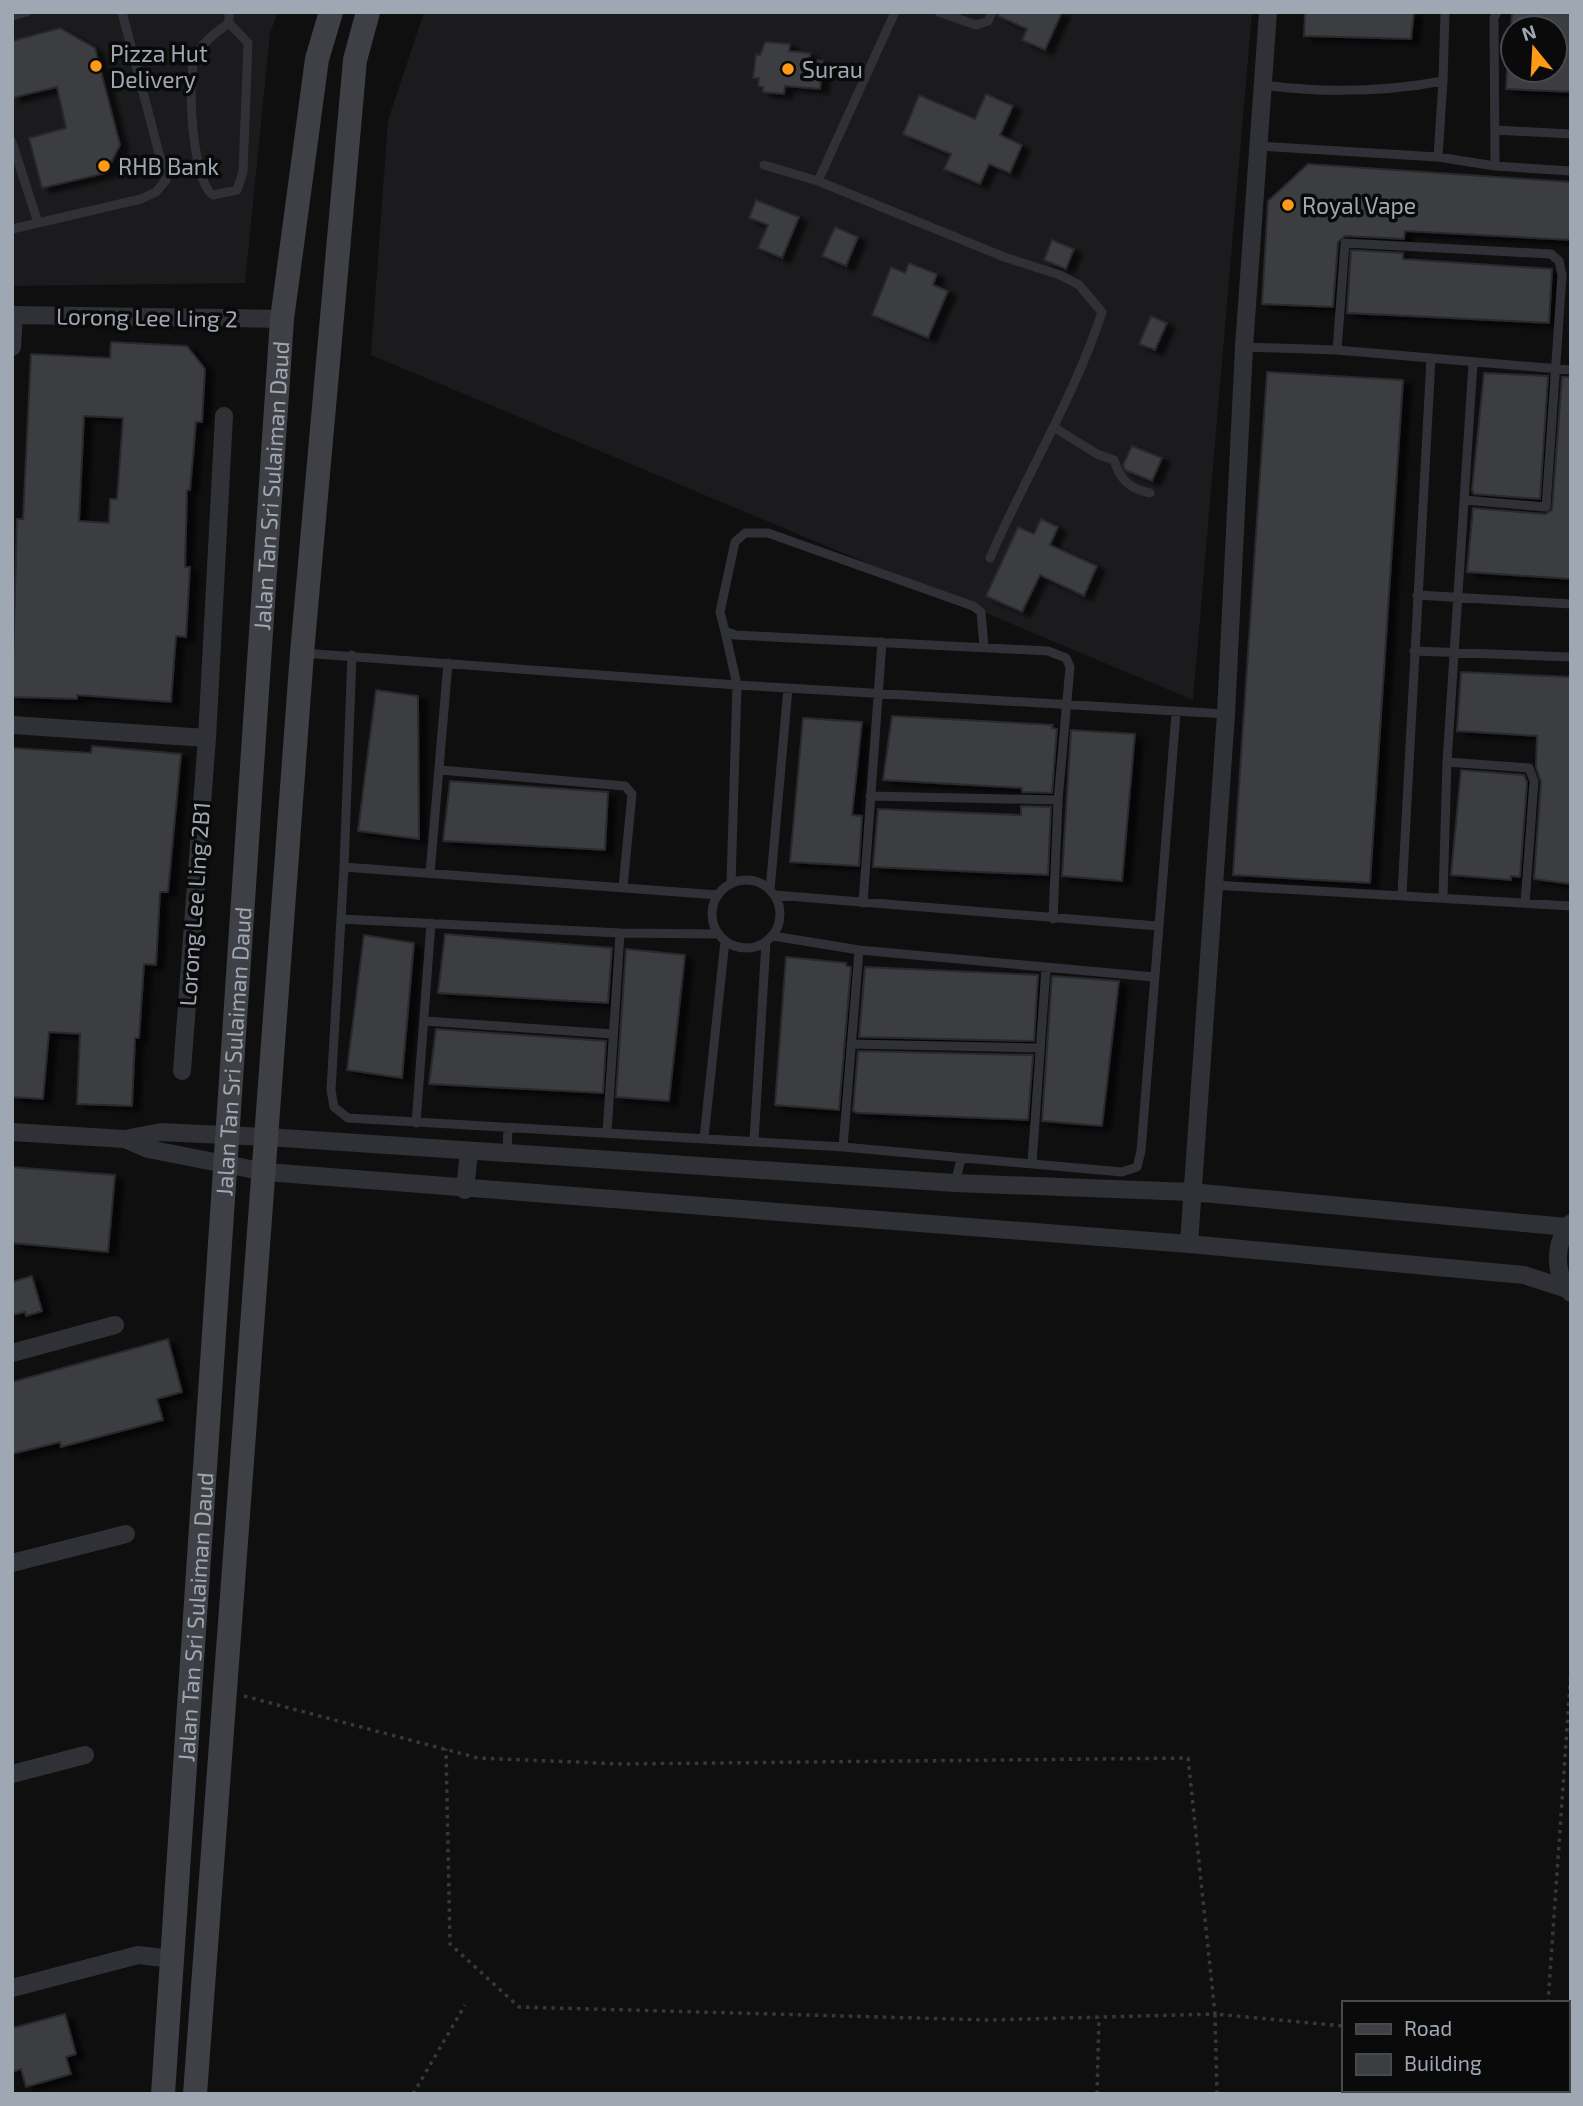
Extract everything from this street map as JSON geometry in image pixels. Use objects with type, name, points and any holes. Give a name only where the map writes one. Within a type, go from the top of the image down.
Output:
[{"type":"main road","name":"Jalan Tan Sri Sulaiman Daud","points":[[163,2094],[282,319],[317,60],[331,12]]},
{"type":"main road","name":"Jalan Tan Sri Sulaiman Daud","points":[[195,2094],[302,653],[355,60],[368,12]]},
{"type":"street","points":[[1189,1244],[1226,714],[1244,347],[1268,12]]},
{"type":"street","name":"Lorong Lee Ling 2","points":[[13,315],[282,319]]},
{"type":"street","points":[[12,347],[13,315]]},
{"type":"street","name":"Lorong Lee Ling 2B1","points":[[182,1071],[207,738],[224,415]]},
{"type":"street","points":[[12,725],[207,738]]},
{"type":"street","points":[[12,1132],[125,1139],[162,1132],[268,1137],[955,1183],[1191,1192],[1569,1225],[1560,1242],[1557,1258],[1560,1274],[1569,1291]]},
{"type":"street","points":[[125,1139],[148,1149],[225,1167],[265,1172],[465,1190],[1189,1244],[1524,1275],[1569,1291]]},
{"type":"street","points":[[465,1190],[469,1152]]},
{"type":"street","points":[[12,1353],[114,1325]]},
{"type":"street","points":[[12,1563],[126,1534]]},
{"type":"street","points":[[12,1774],[85,1755]]},
{"type":"street","points":[[12,1988],[138,1955],[172,1959]]},
{"type":"lane","points":[[12,16],[27,12]]},
{"type":"lane","points":[[12,229],[141,199],[156,192],[166,180],[122,12]]},
{"type":"lane","points":[[229,12],[229,23],[248,43],[243,172],[237,190],[214,195],[203,184],[190,105],[192,75],[195,58],[205,42],[229,23]]},
{"type":"lane","points":[[818,181],[895,12]]},
{"type":"lane","points":[[939,12],[976,25],[988,21],[992,12]]},
{"type":"lane","points":[[1438,157],[1445,12]]},
{"type":"lane","points":[[1495,166],[1494,18],[1497,12]]},
{"type":"lane","points":[[1263,85],[1296,89],[1400,89],[1443,81]]},
{"type":"lane","points":[[1495,130],[1571,134]]},
{"type":"lane","points":[[12,142],[38,223]]},
{"type":"lane","points":[[1258,146],[1438,157],[1495,166],[1571,171]]},
{"type":"lane","points":[[764,165],[818,181],[1079,285],[1102,312],[1055,428],[1018,493],[990,558]]},
{"type":"lane","points":[[1337,350],[1345,243],[1551,254],[1559,261],[1562,275],[1546,507],[1464,500]]},
{"type":"lane","points":[[1244,347],[1337,350],[1571,370]]},
{"type":"lane","points":[[1402,894],[1432,358]]},
{"type":"lane","points":[[1443,897],[1447,762],[1473,363]]},
{"type":"lane","points":[[1055,428],[1097,454],[1114,460],[1118,473],[1127,484],[1133,489],[1150,493]]},
{"type":"lane","points":[[731,884],[737,685],[720,612],[734,542],[745,533],[755,531],[973,606],[981,612],[984,647]]},
{"type":"lane","points":[[1418,594],[1571,604]]},
{"type":"lane","points":[[725,631],[735,635],[1048,651],[1066,658],[1070,667],[1068,706],[1058,800],[1052,919]]},
{"type":"lane","points":[[863,902],[883,642]]},
{"type":"lane","points":[[1414,651],[1571,657]]},
{"type":"lane","points":[[302,653],[737,685],[1226,714]]},
{"type":"lane","points":[[352,655],[344,867],[331,1090],[334,1107],[348,1118],[416,1123],[843,1147],[1122,1172],[1137,1167],[1141,1151],[1175,713]]},
{"type":"lane","points":[[430,873],[448,663]]},
{"type":"lane","points":[[754,1141],[769,939],[781,916],[773,893],[788,688]]},
{"type":"lane","points":[[1447,762],[1529,768],[1534,781],[1525,903]]},
{"type":"lane","points":[[440,771],[625,786],[632,794],[623,887]]},
{"type":"lane","points":[[870,796],[1058,800]]},
{"type":"lane","points":[[344,867],[718,895]]},
{"type":"lane","points":[[704,1138],[722,938],[712,914],[718,895],[731,884],[752,881],[773,893],[1158,926]]},
{"type":"lane","points":[[1214,885],[1571,906]]},
{"type":"lane","points":[[341,919],[722,938],[746,949],[769,939],[859,950],[1154,977]]},
{"type":"lane","points":[[416,1123],[431,923]]},
{"type":"lane","points":[[607,1133],[620,933]]},
{"type":"lane","points":[[843,1147],[859,950]]},
{"type":"lane","points":[[1032,1163],[1046,968]]},
{"type":"lane","points":[[425,1021],[613,1034]]},
{"type":"lane","points":[[851,1044],[1040,1048]]},
{"type":"lane","points":[[507,1154],[509,1128]]},
{"type":"lane","points":[[955,1183],[961,1159]]},
{"type":"path","points":[[1548,2001],[1571,1671]]},
{"type":"path","points":[[225,1691],[478,1758],[622,1764],[1188,1758],[1215,2014],[1217,2094]]},
{"type":"path","points":[[446,1749],[450,1944],[519,2007],[989,2020],[1215,2014],[1342,2026]]},
{"type":"path","points":[[413,2094],[465,2005]]},
{"type":"path","points":[[1097,2094],[1099,2017]]},
{"type":"shaded area","points":[[12,12],[278,12],[270,33],[245,283],[12,286]]},
{"type":"shaded area","points":[[424,12],[1252,12],[1193,700],[371,355],[388,120]]},
{"type":"building","points":[[999,12],[1062,12],[1045,50],[1022,40],[1027,29],[998,16]]},
{"type":"building","points":[[1305,12],[1414,12],[1411,39],[1304,36]]},
{"type":"building","points":[[1571,12],[1571,92],[1506,89],[1506,84],[1569,84],[1569,14],[1512,14]]},
{"type":"building","points":[[60,28],[95,48],[120,145],[106,173],[42,188],[29,138],[66,128],[57,87],[12,98],[12,41]]},
{"type":"building","name":"Surau","points":[[765,42],[790,44],[789,51],[810,53],[810,59],[823,61],[820,89],[785,86],[784,94],[763,92],[763,87],[758,86],[759,78],[753,78],[756,54],[760,55]]},
{"type":"building","points":[[986,94],[1013,106],[1000,135],[1022,145],[1010,173],[989,164],[980,184],[944,169],[951,154],[903,134],[919,95],[975,119]]},
{"type":"building","points":[[1308,164],[1571,182],[1571,240],[1405,231],[1404,239],[1345,236],[1338,242],[1333,307],[1262,304],[1268,201]]},
{"type":"building","points":[[756,200],[799,217],[782,258],[758,248],[768,225],[749,218]]},
{"type":"building","points":[[835,227],[858,237],[846,266],[822,256]]},
{"type":"building","points":[[1052,240],[1074,249],[1066,269],[1044,260]]},
{"type":"building","points":[[1351,250],[1403,253],[1403,259],[1552,269],[1549,323],[1347,313]]},
{"type":"building","points":[[909,263],[937,274],[933,285],[948,291],[928,338],[872,315],[891,267],[905,273]]},
{"type":"building","points":[[1151,316],[1167,323],[1155,350],[1139,344]]},
{"type":"building","points":[[111,342],[187,346],[205,369],[202,422],[196,422],[190,490],[187,490],[185,567],[190,567],[186,637],[176,636],[171,702],[77,695],[77,699],[12,697],[17,519],[23,519],[31,354],[110,358]],"holes":[[[84,416],[123,418],[117,499],[110,499],[109,523],[79,521]]]},
{"type":"building","points":[[1267,372],[1403,380],[1370,883],[1233,875]]},
{"type":"building","points":[[1484,373],[1548,376],[1540,499],[1474,494],[1472,490]]},
{"type":"building","points":[[1562,377],[1571,377],[1571,579],[1467,572],[1473,508],[1545,514],[1552,510]]},
{"type":"building","points":[[1132,446],[1162,458],[1152,481],[1125,470],[1123,465]]},
{"type":"building","points":[[1041,519],[1058,527],[1050,545],[1097,566],[1084,596],[1040,575],[1022,612],[986,596],[1018,527],[1034,534]]},
{"type":"building","points":[[1461,672],[1571,677],[1571,884],[1534,879],[1541,782],[1536,767],[1537,736],[1457,731]]},
{"type":"building","points":[[376,690],[418,696],[419,839],[358,831]]},
{"type":"building","points":[[892,716],[1053,725],[1052,728],[1057,729],[1052,793],[1022,792],[1022,788],[883,780]]},
{"type":"building","points":[[803,718],[862,722],[852,815],[862,816],[859,866],[790,862]]},
{"type":"building","points":[[1071,730],[1135,734],[1122,881],[1062,876]]},
{"type":"building","points":[[92,746],[181,754],[168,892],[160,892],[156,965],[144,964],[139,1038],[135,1038],[132,1106],[77,1104],[80,1034],[49,1032],[43,1099],[12,1097],[12,748],[91,753]]},
{"type":"building","points":[[1461,770],[1524,775],[1527,782],[1520,877],[1511,876],[1511,880],[1451,875]]},
{"type":"building","points":[[450,781],[608,792],[605,850],[443,841]]},
{"type":"building","points":[[1021,806],[1051,807],[1048,875],[873,867],[878,809],[1021,815]]},
{"type":"building","points":[[445,934],[612,948],[608,1003],[438,993]]},
{"type":"building","points":[[364,935],[414,943],[402,1078],[347,1070]]},
{"type":"building","points":[[626,949],[685,955],[669,1101],[616,1097]]},
{"type":"building","points":[[786,957],[846,963],[846,966],[851,967],[839,1110],[775,1105]]},
{"type":"building","points":[[865,967],[1038,975],[1034,1041],[859,1037]]},
{"type":"building","points":[[1052,976],[1119,981],[1102,1126],[1042,1121]]},
{"type":"building","points":[[436,1029],[606,1041],[603,1093],[429,1084]]},
{"type":"building","points":[[858,1051],[1033,1055],[1028,1120],[853,1111]]},
{"type":"building","points":[[12,1167],[115,1175],[108,1252],[12,1243]]},
{"type":"building","points":[[32,1276],[42,1311],[26,1316],[25,1312],[12,1315],[12,1282]]},
{"type":"building","points":[[168,1339],[182,1392],[157,1399],[163,1420],[61,1447],[60,1442],[12,1454],[12,1382]]},
{"type":"building","points":[[65,2014],[76,2054],[66,2057],[71,2074],[26,2087],[21,2069],[12,2072],[12,2028]]},
{"type":"place","name":"Pizza Hut Delivery","points":[[96,66]]},
{"type":"place","name":"Surau","points":[[788,69]]},
{"type":"place","name":"RHB Bank","points":[[104,166]]},
{"type":"place","name":"Royal Vape","points":[[1288,205]]}]
